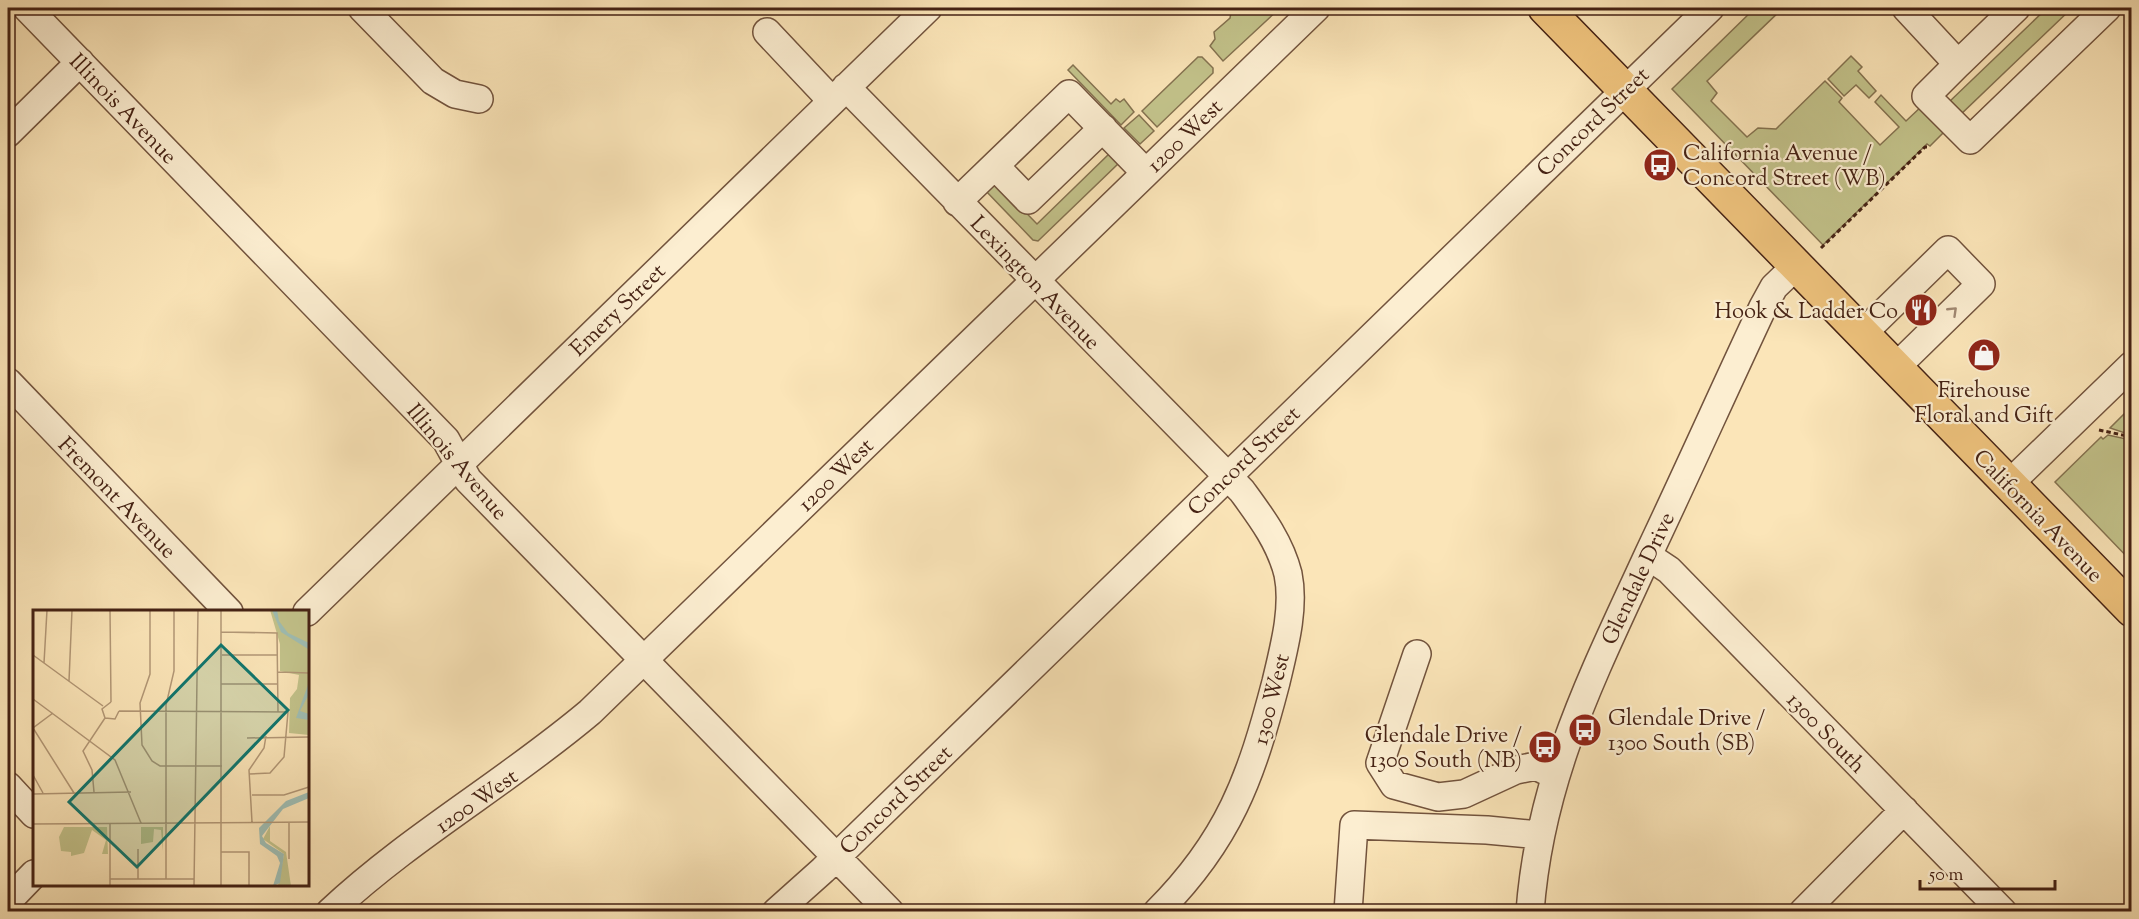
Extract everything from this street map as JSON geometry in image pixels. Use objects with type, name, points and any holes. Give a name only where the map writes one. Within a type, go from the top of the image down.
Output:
[{"type":"main road","name":"California Avenue","points":[[1545,8],[1624,88],[1809,256],[1863,333],[2132,610]]},
{"type":"street","name":"Illinois Avenue","points":[[27,8],[446,440],[468,480],[890,912]]},
{"type":"street","points":[[362,8],[434,81],[455,94],[479,99]]},
{"type":"street","name":"Emery Street","points":[[309,610],[928,8]]},
{"type":"street","name":"1200 West","points":[[330,912],[386,863],[541,753],[643,660],[1316,8]]},
{"type":"street","name":"Concord Street","points":[[776,912],[836,857],[1624,88],[1710,8]]},
{"type":"street","points":[[1906,8],[1958,64]]},
{"type":"street","points":[[2016,8],[1926,96],[1970,140],[2107,8]]},
{"type":"street","name":"Lexington Avenue","points":[[767,32],[839,94],[957,202],[1226,476]]},
{"type":"street","points":[[8,133],[80,62]]},
{"type":"street","points":[[957,202],[1069,94],[1145,172]]},
{"type":"street","points":[[995,166],[1028,200],[1103,128]]},
{"type":"street","points":[[1863,333],[1948,250],[1981,284],[1896,367]]},
{"type":"street","name":"Glendale Drive","points":[[1530,912],[1539,835],[1554,775],[1590,678],[1763,307],[1774,287],[1809,256]]},
{"type":"street","points":[[2009,484],[2132,365]]},
{"type":"street","name":"Fremont Avenue","points":[[8,382],[227,610]]},
{"type":"street","name":"1300 West","points":[[1156,912],[1196,869],[1243,792],[1259,749],[1281,662],[1289,616],[1288,575],[1279,548],[1265,521],[1226,476]]},
{"type":"street","name":"1300 South","points":[[1648,556],[1669,570],[2003,912]]},
{"type":"street","points":[[1417,654],[1380,763],[1394,785],[1438,796],[1464,794],[1516,770],[1536,766],[1554,775]]},
{"type":"street","points":[[8,786],[33,812]]},
{"type":"street","points":[[1803,912],[1904,810]]},
{"type":"street","points":[[1348,912],[1354,825],[1486,830],[1539,835]]},
{"type":"street","points":[[8,901],[33,875]]},
{"type":"path","points":[[1809,256],[1924,147],[1929,147]]},
{"type":"path","points":[[2099,430],[2132,437]]},
{"type":"green space","points":[[1232,8],[1280,8],[1223,61],[1210,46],[1215,39],[1214,32],[1230,18]]},
{"type":"green space","points":[[1755,8],[1783,8],[1707,81],[1717,93],[1711,101],[1747,137],[1758,128],[1776,129],[1825,81],[1842,98],[1839,102],[1880,145],[1899,127],[1875,102],[1881,95],[1906,121],[1923,105],[1948,128],[1930,146],[1927,144],[1823,245],[1672,89]]},
{"type":"green space","points":[[2047,8],[2072,8],[1959,116],[1949,102]]},
{"type":"green space","points":[[1851,56],[1862,67],[1858,71],[1876,91],[1869,98],[1856,85],[1844,96],[1828,79]]},
{"type":"green space","points":[[1198,57],[1202,57],[1213,68],[1213,73],[1157,127],[1142,111]]},
{"type":"green space","points":[[1073,65],[1111,104],[1116,99],[1120,102],[1124,99],[1134,112],[1121,125],[1068,70]]},
{"type":"green space","points":[[1139,115],[1154,131],[1140,144],[1124,128]]},
{"type":"green space","points":[[1110,153],[1121,161],[1038,241],[1033,240],[985,190],[991,184],[997,183],[1037,224]]},
{"type":"green space","points":[[2131,407],[2131,435],[2110,428]]},
{"type":"green space","points":[[2108,435],[2131,440],[2131,561],[2055,482],[2101,437],[2103,439]]},
{"type":"place","name":"California Avenue / Concord Street (WB)","points":[[1660,165]]},
{"type":"place","name":"Hook & Ladder Co","points":[[1921,310]]},
{"type":"place","name":"Firehouse Floral and Gift","points":[[1984,355]]},
{"type":"place","name":"Glendale Drive / 1300 South (SB)","points":[[1585,730]]},
{"type":"place","name":"Glendale Drive / 1300 South (NB)","points":[[1545,747]]}]
